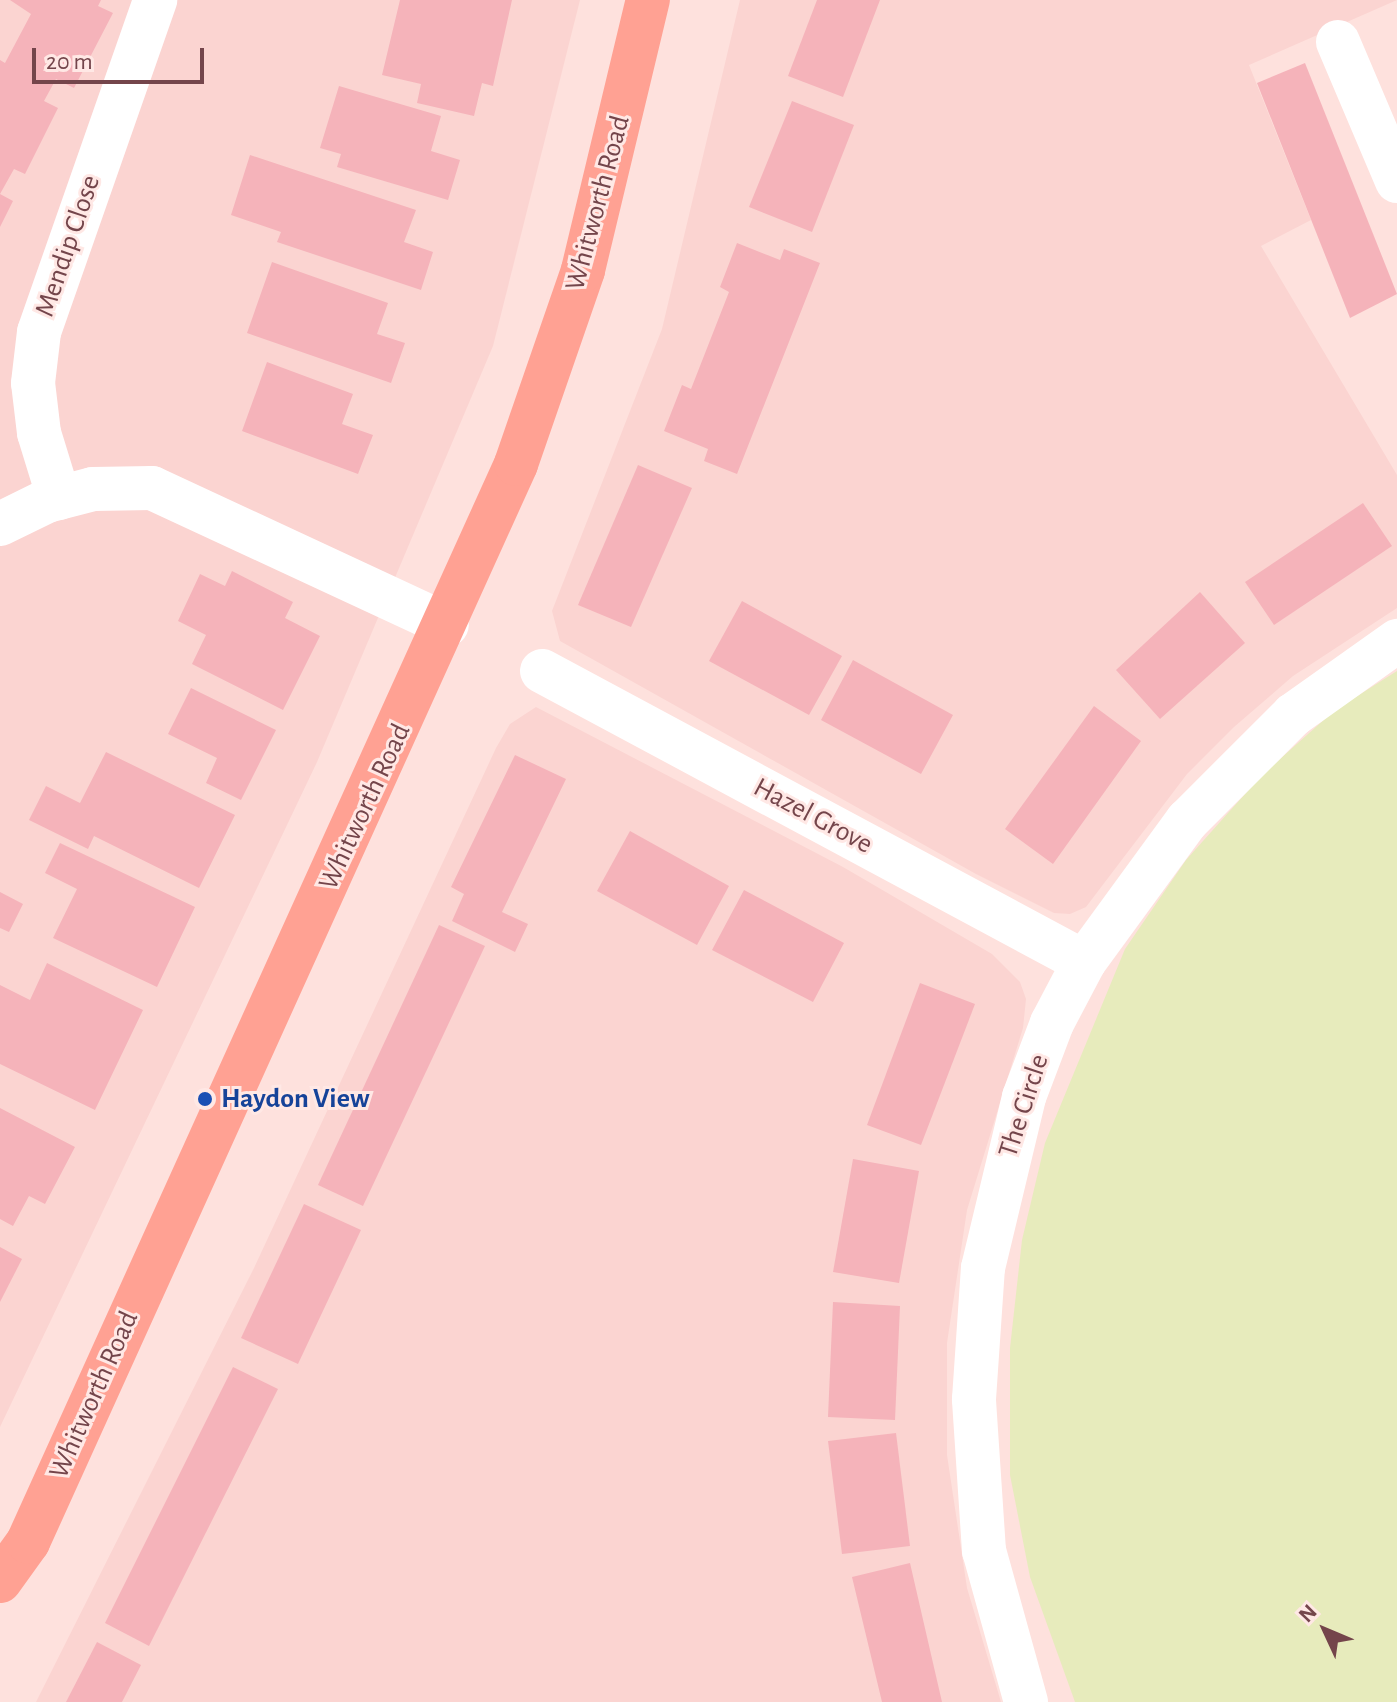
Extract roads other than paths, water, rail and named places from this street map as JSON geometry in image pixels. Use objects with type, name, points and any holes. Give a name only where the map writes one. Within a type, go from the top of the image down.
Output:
[{"type":"main road","name":"Whitworth Road","points":[[0,1581],[28,1542],[447,625],[551,370],[583,270],[648,0]]},
{"type":"street","name":"Mendip Close","points":[[59,498],[39,433],[33,383],[39,332],[155,0]]},
{"type":"street","points":[[1338,42],[1397,181]]},
{"type":"street","points":[[0,524],[59,498],[93,489],[152,488],[447,625]]},
{"type":"street","name":"The Circle","points":[[1026,1702],[984,1551],[976,1475],[976,1335],[995,1210],[1024,1097],[1052,1023],[1084,962],[1146,873],[1229,773],[1293,715],[1397,641]]},
{"type":"street","name":"Hazel Grove","points":[[542,671],[1084,962]]},
{"type":"place","name":"Haydon View","points":[[205,1099]]}]
